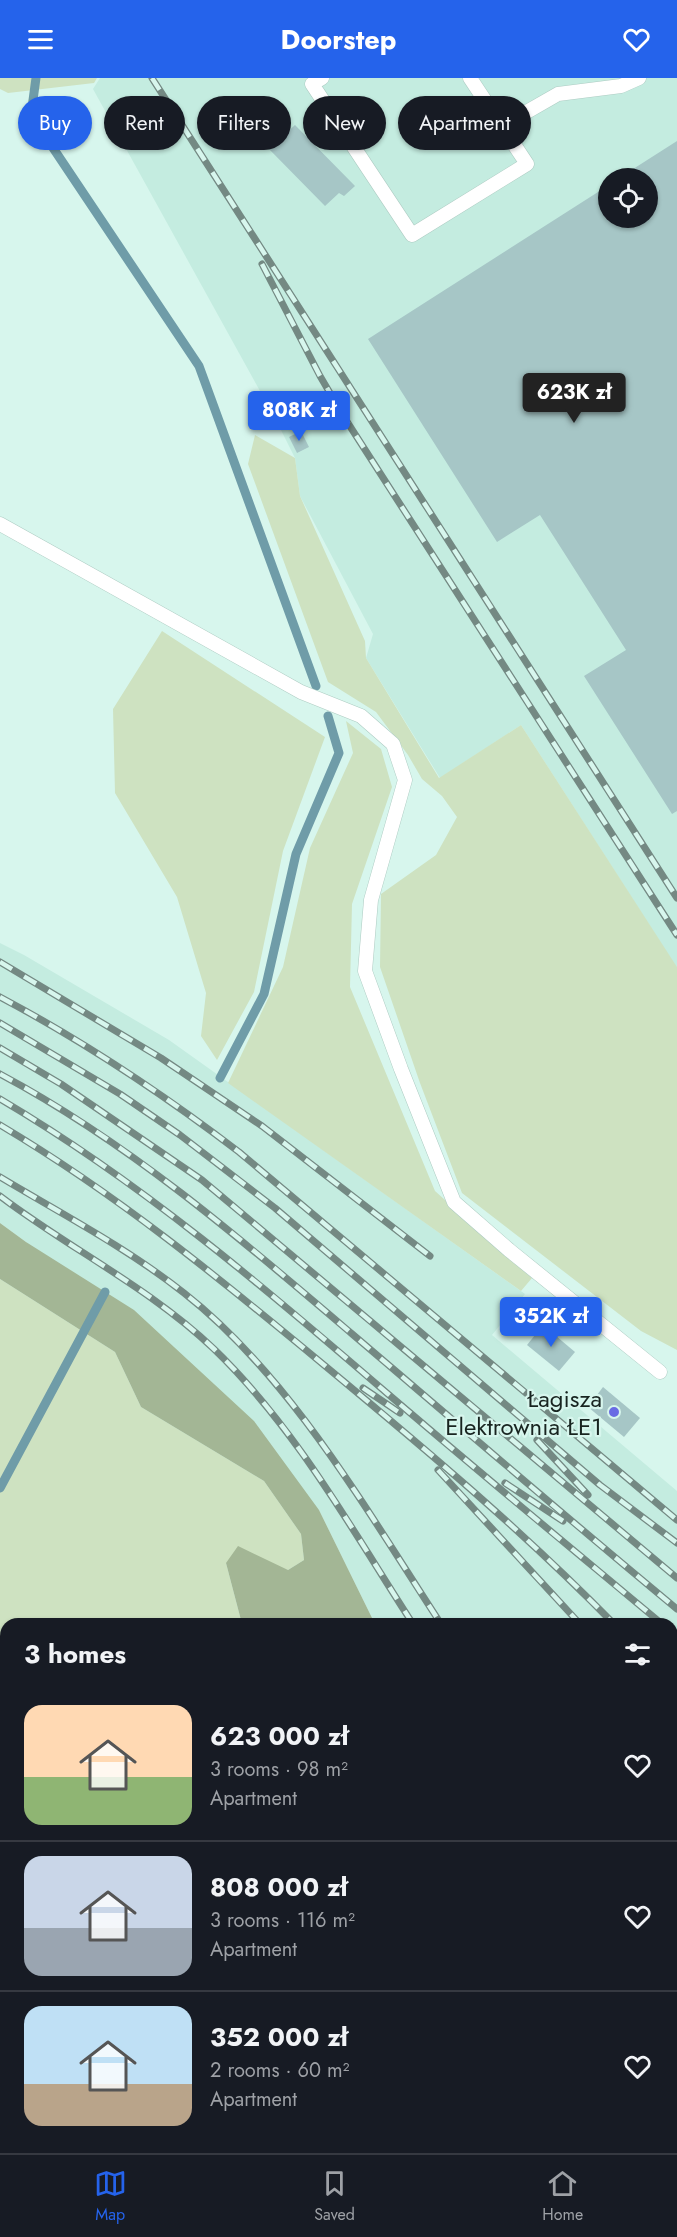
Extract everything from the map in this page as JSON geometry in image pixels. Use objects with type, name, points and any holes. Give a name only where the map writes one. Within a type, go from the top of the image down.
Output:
[{"type":"lane","points":[[322,78],[312,84],[412,235],[527,164],[518,150]]},
{"type":"lane","points":[[470,78],[482,96]]},
{"type":"lane","points":[[531,109],[558,94],[621,86],[634,79]]},
{"type":"lane","points":[[0,524],[301,692],[361,716],[393,744],[405,780],[371,900],[365,971],[454,1202],[509,1250],[660,1372]]},
{"type":"shaded area","points":[[0,78],[97,78],[94,83],[8,93],[0,89]]},
{"type":"shaded area","points":[[100,78],[677,78],[677,968],[521,725],[440,778],[366,658],[373,634],[300,496],[295,458],[127,150],[185,150],[185,96],[104,96],[104,109],[93,89]]},
{"type":"shaded area","points":[[255,435],[295,458],[300,496],[365,641],[366,658],[439,778],[521,725],[677,967],[677,1350],[641,1331],[462,1193],[420,1083],[380,967],[381,894],[436,855],[457,817],[442,796],[422,779],[408,755],[376,712],[328,682],[248,464]]},
{"type":"shaded area","points":[[162,631],[325,737],[283,851],[254,992],[217,1060],[201,1036],[206,993],[177,897],[115,793],[113,709]]},
{"type":"shaded area","points":[[346,721],[381,749],[392,787],[352,904],[350,987],[435,1191],[532,1278],[521,1291],[228,1083],[283,967],[310,848],[353,753]]},
{"type":"shaded area","points":[[0,943],[169,1040],[525,1294],[492,1335],[677,1491],[677,1618],[372,1618],[319,1510],[26,1242],[0,1223]]},
{"type":"shaded area","points":[[0,1223],[134,1310],[254,1421],[319,1510],[372,1618],[240,1618],[226,1563],[238,1546],[288,1570],[304,1560],[301,1534],[264,1481],[141,1407],[115,1352],[0,1279]]},
{"type":"shaded area","points":[[0,1279],[115,1352],[141,1407],[264,1481],[301,1534],[304,1560],[288,1570],[226,1563],[240,1618],[0,1618]]},
{"type":"building","points":[[295,125],[303,133],[303,150],[320,150],[355,186],[344,196],[339,193],[325,206],[270,150],[291,150],[291,129]]},
{"type":"building","points":[[677,141],[677,811],[672,814],[584,676],[626,650],[540,515],[497,542],[368,339],[598,192],[598,228],[658,228],[658,168],[635,168]]},
{"type":"building","points":[[301,431],[309,447],[297,453],[289,437]]},
{"type":"building","points":[[543,1325],[575,1352],[559,1371],[527,1345]]},
{"type":"building","name":"Łagisza Elektrownia ŁE1","points":[[603,1387],[640,1418],[624,1437],[588,1407]]},
{"type":"waterway","points":[[36,78],[31,115],[199,366],[316,686]]},
{"type":"waterway","points":[[220,1078],[264,994],[296,854],[339,753],[328,716]]},
{"type":"waterway","points":[[0,1488],[105,1292]]},
{"type":"railway","points":[[152,78],[677,898]]},
{"type":"railway","points":[[262,264],[344,417],[677,935]]},
{"type":"railway","points":[[0,962],[161,1058],[262,1126],[430,1256]]},
{"type":"railway","points":[[0,997],[63,1032],[123,1070],[239,1152],[677,1520]]},
{"type":"railway","points":[[0,1023],[120,1094],[180,1135],[275,1208],[600,1485],[677,1543]]},
{"type":"railway","points":[[0,1048],[61,1084],[202,1180],[677,1578]]},
{"type":"railway","points":[[0,1074],[93,1130],[182,1194],[310,1298],[677,1609]]},
{"type":"railway","points":[[0,1099],[103,1165],[201,1238],[655,1618]]},
{"type":"railway","points":[[0,1125],[127,1209],[246,1301],[472,1491],[608,1618]]},
{"type":"railway","points":[[0,1177],[140,1261],[184,1293],[223,1327],[259,1364],[325,1448],[437,1618]]},
{"type":"railway","points":[[0,1196],[137,1288],[214,1349],[244,1380],[297,1446],[409,1618]]},
{"type":"railway","points":[[363,1388],[400,1413]]},
{"type":"railway","points":[[537,1440],[588,1495]]},
{"type":"railway","points":[[438,1470],[574,1618]]},
{"type":"railway","points":[[505,1483],[563,1521]]},
{"type":"place","name":"Łagisza Elektrownia ŁE1","points":[[614,1412]]}]
